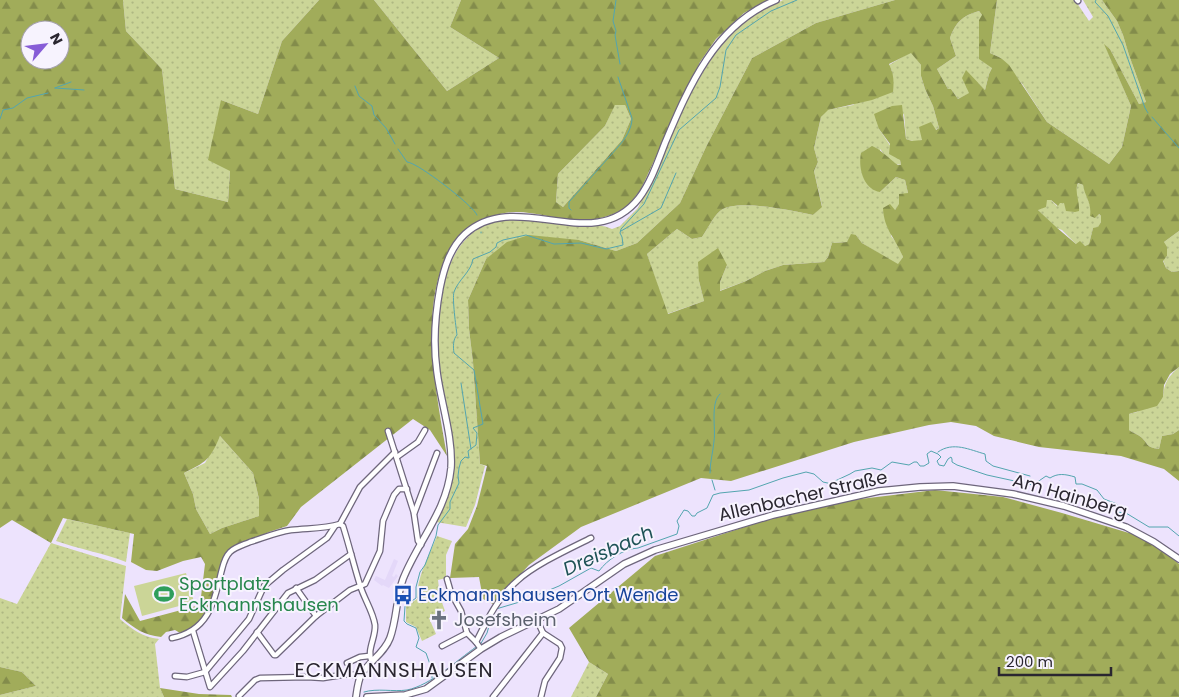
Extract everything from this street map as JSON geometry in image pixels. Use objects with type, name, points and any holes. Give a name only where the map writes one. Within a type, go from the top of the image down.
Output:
[{"type":"main road","points":[[356,697],[360,676],[370,659],[381,653],[390,638],[402,581],[445,499],[451,466],[449,440],[436,370],[435,324],[443,274],[454,248],[471,230],[498,218],[520,216],[592,224],[613,218],[630,208],[646,187],[678,112],[714,47],[740,21],[776,0]]},
{"type":"main road","name":"Allenbacher Straße","points":[[367,697],[405,695],[420,692],[432,686],[478,646],[565,606],[608,574],[642,556],[729,527],[851,497],[920,487],[973,487]]},
{"type":"main road","name":"Am Hainberg","points":[[973,487],[1038,499],[1097,516],[1154,542],[1179,559]]},
{"type":"street","points":[[175,676],[187,677],[205,672],[249,619],[264,586],[327,538],[360,487],[396,454],[418,442],[425,430]]},
{"type":"street","points":[[388,431],[414,514],[418,541],[421,545]]},
{"type":"street","points":[[414,514],[437,453]]},
{"type":"street","points":[[257,632],[274,655],[276,655],[316,616],[350,590],[365,584],[380,551],[381,528],[394,494],[399,489],[407,490]]},
{"type":"street","points":[[172,638],[193,631],[202,623],[210,610],[224,563],[228,554],[232,551],[260,538],[289,531],[337,525],[343,526],[360,587],[373,616],[375,628],[370,659],[360,657],[347,663]]},
{"type":"street","points":[[447,580],[460,610],[467,633],[478,646],[498,603],[517,580],[590,538]]},
{"type":"street","points":[[193,631],[210,687],[231,665],[288,593],[315,580],[351,554]]},
{"type":"street","points":[[296,588],[316,616]]},
{"type":"street","points":[[537,620],[543,633],[560,644],[562,648],[560,658],[545,681],[541,697]]},
{"type":"street","points":[[442,646],[467,633]]},
{"type":"street","points":[[493,697],[543,633]]},
{"type":"street","points":[[239,696],[255,680],[260,678],[307,676],[323,678],[348,674],[360,676]]},
{"type":"shaded area","points":[[394,559],[398,561],[392,576],[394,577],[396,574],[398,576],[389,588],[382,586],[374,580],[376,576],[385,580]]},
{"type":"green space","points":[[0,0],[123,0],[126,31],[162,69],[175,189],[228,202],[230,171],[208,160],[221,100],[258,114],[282,41],[319,0],[374,0],[447,91],[499,58],[450,27],[461,0],[768,0],[744,13],[716,39],[700,62],[641,189],[627,206],[607,216],[583,221],[524,212],[511,212],[493,216],[480,222],[457,241],[442,266],[435,296],[432,329],[437,397],[447,456],[430,430],[413,419],[301,507],[287,526],[269,532],[226,552],[214,592],[206,612],[200,620],[192,627],[180,633],[175,630],[166,632],[161,637],[140,631],[122,618],[125,594],[140,621],[200,605],[205,564],[201,557],[183,561],[157,571],[146,570],[131,562],[134,534],[63,518],[51,543],[12,520],[0,528]],"holes":[[[615,105],[625,105],[631,119],[622,140],[563,207],[556,202],[558,174],[605,126]],[[220,436],[253,473],[259,499],[259,516],[210,534],[196,509],[193,494],[184,473],[198,466],[210,455]]]},
{"type":"green space","points":[[123,0],[319,0],[282,41],[258,114],[221,100],[230,171],[228,202],[175,189],[162,69],[126,31]]},
{"type":"green space","points":[[374,0],[461,0],[450,27],[499,58],[447,91]]},
{"type":"green space","points":[[783,0],[895,0],[816,23],[752,58],[706,147],[680,203],[637,243],[616,251],[579,240],[486,259],[468,300],[480,464],[485,466],[475,505],[466,527],[436,522],[449,492],[454,460],[439,371],[439,309],[449,266],[459,248],[472,233],[489,223],[501,219],[541,221],[569,226],[599,226],[612,229],[620,226],[638,208],[684,105],[717,48],[736,28],[760,11]]},
{"type":"green space","points":[[895,0],[997,0],[990,53],[1001,58],[1009,65],[1047,122],[1109,164],[1122,147],[1131,106],[1104,44],[1110,49],[1139,104],[1146,102],[1117,21],[1102,0],[1179,0],[1179,231],[1164,242],[1167,247],[1167,256],[1163,261],[1166,268],[1172,272],[1179,271],[1179,367],[1170,374],[1164,385],[1163,397],[1157,406],[1129,414],[1129,430],[1141,437],[1149,446],[1159,449],[1162,436],[1173,434],[1179,430],[1179,481],[1164,469],[1121,456],[1039,447],[994,436],[976,426],[951,422],[929,425],[854,442],[731,481],[701,478],[581,527],[529,565],[493,604],[483,599],[479,577],[450,578],[455,544],[468,529],[477,506],[487,466],[480,464],[468,300],[486,259],[507,242],[529,235],[579,240],[616,251],[637,243],[680,203],[706,147],[752,58],[816,23]],"holes":[[[979,11],[982,15],[979,20],[979,59],[992,68],[985,90],[966,70],[962,78],[969,93],[958,99],[951,89],[948,89],[937,69],[956,56],[950,38],[957,24],[968,15]],[[911,53],[921,65],[921,76],[933,106],[939,128],[936,130],[931,122],[919,127],[922,140],[912,141],[906,139],[902,105],[892,106],[874,114],[879,129],[890,144],[889,154],[900,160],[901,165],[898,165],[872,146],[861,153],[861,171],[869,187],[880,192],[896,177],[905,180],[908,193],[899,194],[899,204],[895,210],[890,204],[883,208],[885,222],[903,257],[898,264],[862,243],[856,235],[851,234],[847,242],[832,243],[828,257],[824,262],[783,265],[720,291],[720,282],[727,265],[718,248],[698,262],[699,281],[704,301],[668,314],[647,254],[677,229],[692,239],[702,237],[717,214],[728,207],[751,205],[813,215],[822,207],[814,171],[818,162],[814,148],[821,117],[828,110],[872,100],[893,92],[893,78],[889,64]],[[1078,183],[1083,185],[1090,207],[1090,216],[1095,218],[1099,214],[1101,216],[1101,222],[1098,227],[1093,228],[1089,244],[1085,246],[1080,241],[1076,244],[1038,210],[1046,207],[1047,200],[1051,200],[1058,206],[1060,203],[1064,203],[1066,211],[1079,211]]]},
{"type":"green space","points":[[997,0],[1075,0],[1089,21],[1093,17],[1083,0],[1102,0],[1117,21],[1146,102],[1139,104],[1110,49],[1105,45],[1131,106],[1122,147],[1109,164],[1047,122],[1023,85],[1001,58],[990,53]]},
{"type":"green space","points":[[979,11],[982,15],[992,68],[985,90],[978,83],[970,93],[958,99],[951,89],[948,89],[937,69],[956,56],[950,38],[957,24],[968,15]]},
{"type":"green space","points":[[911,52],[921,65],[921,76],[933,106],[939,128],[924,139],[912,141],[906,139],[904,114],[879,129],[900,160],[901,165],[892,162],[880,149],[880,192],[896,177],[905,180],[908,193],[895,210],[891,236],[899,246],[903,257],[898,265],[862,243],[856,235],[847,242],[832,243],[828,257],[824,262],[783,265],[719,291],[720,282],[727,265],[699,281],[704,301],[667,314],[647,254],[677,229],[692,239],[702,237],[717,214],[728,207],[751,205],[813,215],[822,206],[814,171],[818,162],[814,148],[821,117],[827,110],[853,105],[892,71],[889,65]]},
{"type":"green space","points":[[615,104],[625,105],[631,119],[622,140],[563,207],[556,202],[558,174],[605,126]]},
{"type":"green space","points":[[1078,183],[1083,185],[1091,208],[1101,216],[1098,228],[1093,228],[1089,244],[1085,246],[1076,244],[1062,230],[1054,227],[1037,209],[1041,209],[1047,200],[1051,200],[1057,206],[1060,202],[1064,203],[1076,189]]},
{"type":"green space","points":[[1179,231],[1179,271],[1172,272],[1166,268],[1163,260],[1167,256],[1164,242]]},
{"type":"green space","points":[[1179,367],[1179,430],[1173,434],[1162,436],[1159,449],[1151,447],[1141,437],[1129,430],[1129,414],[1137,412],[1163,397],[1168,380]]},
{"type":"green space","points":[[220,436],[253,473],[259,499],[259,516],[210,534],[196,509],[193,494],[184,473],[205,463]]},
{"type":"green space","points":[[935,490],[1003,497],[1062,513],[1139,536],[1170,556],[1179,564],[1179,697],[596,697],[608,674],[589,662],[569,628],[655,556],[763,521],[852,500]]},
{"type":"green space","points":[[67,519],[130,533],[126,562],[56,541]]},
{"type":"green space","points":[[437,536],[452,541],[446,555],[446,578],[438,580],[440,597],[445,611],[429,618],[436,634],[422,641],[416,627],[406,622],[406,606],[417,599],[421,575]]},
{"type":"green space","points":[[51,543],[126,566],[120,619],[142,634],[159,639],[155,644],[160,688],[164,697],[0,697],[0,695],[36,686],[22,672],[0,667],[0,598],[17,604]]},
{"type":"green space","name":"Sportplatz Eckmannshausen","points":[[186,573],[194,602],[142,616],[134,586]]},
{"type":"green space","points":[[589,662],[608,674],[596,697],[571,697]]},
{"type":"green space","points":[[0,667],[22,672],[36,686],[0,695]]},
{"type":"green space","points":[[160,688],[199,694],[231,695],[232,697],[164,697]]},
{"type":"waterway","points":[[616,0],[613,21],[620,64]]},
{"type":"waterway","points":[[432,678],[432,670],[426,653],[416,647],[419,638],[416,628],[404,621],[405,606],[416,598],[416,587],[420,572],[425,565],[438,525],[450,509],[450,502],[459,483],[458,476],[461,461],[465,457],[469,458],[468,451],[476,445],[477,433],[473,428],[483,424],[474,370],[454,353],[454,343],[457,335],[453,300],[456,288],[470,268],[473,259],[490,252],[496,247],[497,243],[503,240],[526,235],[554,244],[581,243],[606,249],[623,245],[621,229],[644,204],[679,130],[716,98],[720,87],[726,50],[736,35],[771,11],[797,0]]},
{"type":"waterway","points":[[1096,0],[1095,2],[1108,16],[1123,45],[1148,113]]},
{"type":"waterway","points":[[571,210],[569,202],[621,144],[631,126],[632,118],[618,77]]},
{"type":"waterway","points":[[55,88],[71,82]]},
{"type":"waterway","points":[[355,86],[359,96],[372,106],[374,115],[386,128],[395,144]]},
{"type":"waterway","points":[[55,88],[84,90]]},
{"type":"waterway","points":[[0,119],[3,110],[13,108],[27,98],[48,93]]},
{"type":"waterway","points":[[1152,117],[1179,148]]},
{"type":"waterway","points":[[398,149],[407,162],[422,169],[445,185],[474,210],[477,215]]},
{"type":"waterway","points":[[621,231],[661,208],[676,173]]},
{"type":"waterway","points":[[461,383],[471,449]]},
{"type":"waterway","points":[[710,473],[714,436],[714,410],[715,403],[720,394]]},
{"type":"waterway","points":[[938,452],[950,447],[967,449],[985,454],[986,461],[993,466],[1030,476]]},
{"type":"waterway","name":"Dreisbach","points":[[496,609],[523,601],[559,586],[591,568],[599,571],[606,563],[621,553],[677,534],[679,526],[677,521],[684,510],[695,516],[707,508],[713,495],[749,490],[806,472],[814,474],[823,482],[832,484],[855,471],[872,468],[881,470],[892,462],[909,465],[917,462],[920,466],[924,466],[929,463],[927,454],[931,451],[941,457],[937,461],[939,465],[944,466],[951,457],[952,462],[957,465],[987,475],[1033,485],[1046,476],[1050,478],[1062,474],[1075,477],[1076,484],[1082,484],[1097,490],[1104,499],[1117,504],[1116,512],[1126,513],[1149,527],[1168,527],[1179,536]]},
{"type":"waterway","points":[[712,480],[715,490]]},
{"type":"waterway","name":"Dreisbach","points":[[480,645],[487,633],[491,619]]},
{"type":"waterway","name":"Dreisbach","points":[[364,692],[374,690],[407,690],[416,687],[434,678],[476,647]]},
{"type":"place","name":"Sportplatz Eckmannshausen","points":[[164,594]]},
{"type":"place","name":"Eckmannshausen Ort Wende","points":[[403,595]]},
{"type":"place","name":"Josefsheim","points":[[439,620]]},
{"type":"district","name":"ECKMANNSHAUSEN","points":[[394,670]]}]
